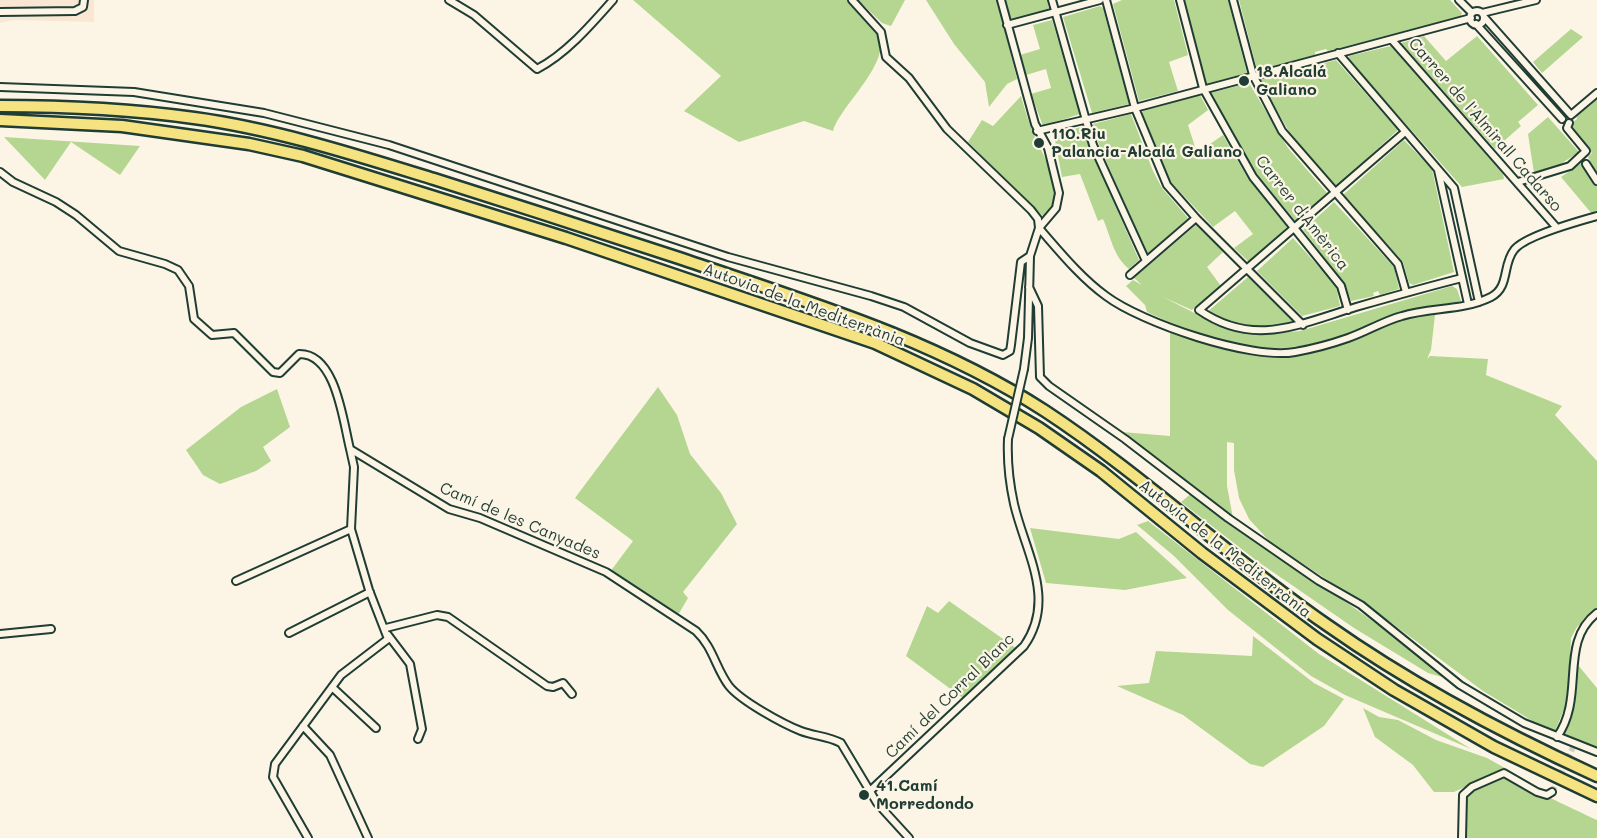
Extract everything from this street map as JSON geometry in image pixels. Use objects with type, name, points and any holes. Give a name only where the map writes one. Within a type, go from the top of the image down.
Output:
[{"type":"highway","name":"Autovia de la Mediterrània","points":[[0,106],[72,106],[197,118],[303,141],[570,221],[882,327],[979,372],[1043,410],[1108,455],[1325,624],[1402,675],[1502,732],[1597,776]]},
{"type":"highway","name":"Autovia de la Mediterrània","points":[[0,120],[122,126],[249,144],[303,156],[566,238],[875,343],[973,389],[1038,428],[1101,471],[1202,553],[1317,639],[1394,690],[1494,747],[1597,795]]},
{"type":"street","points":[[0,12],[75,12],[83,7],[84,0]]},
{"type":"street","points":[[449,0],[474,15],[537,69],[550,62],[592,24],[613,0]]},
{"type":"street","points":[[852,0],[881,32],[886,57],[909,78],[947,129],[1030,210],[1038,219],[1039,228],[1077,270],[1113,301],[1170,327],[1251,352],[1271,355],[1295,352],[1350,338],[1404,315],[1479,302],[1497,293],[1502,287],[1510,256],[1518,246],[1557,228],[1597,216]]},
{"type":"street","points":[[0,87],[134,92],[264,113],[354,136],[463,168],[728,257],[904,307],[970,343],[1003,355],[1010,351],[1021,262],[1029,256],[1039,228],[1056,208],[1059,193],[1048,148],[1037,131],[1001,0]]},
{"type":"street","points":[[1052,0],[1093,145],[1146,261]]},
{"type":"street","points":[[1007,24],[1100,0]]},
{"type":"street","points":[[1106,0],[1135,108],[1167,185],[1196,218],[1303,325]]},
{"type":"street","name":"Carrer d'Amèrica","points":[[1180,0],[1203,88],[1253,177],[1341,286],[1348,310]]},
{"type":"street","points":[[1233,0],[1253,75],[1282,131],[1398,264],[1406,292]]},
{"type":"street","points":[[1459,0],[1476,24],[1562,119],[1569,123]]},
{"type":"street","points":[[1483,15],[1536,0]]},
{"type":"street","points":[[1037,131],[1135,108],[1203,88],[1392,40],[1472,16],[1477,11],[1571,115]]},
{"type":"street","points":[[1476,24],[1481,24],[1483,15]]},
{"type":"street","name":"Carrer de l'Almirall Cadarso","points":[[1392,40],[1557,228]]},
{"type":"street","points":[[1338,53],[1454,188],[1479,302]]},
{"type":"street","points":[[1518,182],[1570,165],[1586,151],[1567,128],[1571,115],[1597,93]]},
{"type":"street","points":[[1562,119],[1564,114],[1571,115]]},
{"type":"street","points":[[1406,132],[1199,310],[1227,325],[1252,330],[1290,329],[1406,292],[1462,278]]},
{"type":"street","points":[[1586,165],[1597,181]]},
{"type":"street","points":[[1438,169],[1468,304]]},
{"type":"street","points":[[0,172],[13,182],[56,202],[76,215],[119,251],[178,270],[189,286],[194,319],[212,335],[234,333],[273,372],[280,373],[298,354],[305,354],[320,362],[334,384],[354,467],[351,529],[370,592],[387,631],[410,664],[422,729],[418,739]]},
{"type":"street","points":[[1130,275],[1196,218]]},
{"type":"street","name":"Camí del Corral Blanc","points":[[870,791],[1024,646],[1036,628],[1038,609],[1035,568],[1014,506],[1007,468],[1008,439],[1024,369],[1028,338],[1029,256]]},
{"type":"street","points":[[1029,287],[1038,306],[1040,377],[1049,386],[1125,439],[1228,518],[1319,581],[1361,605],[1460,685],[1524,723],[1597,752]]},
{"type":"street","name":"Camí de les Canyades","points":[[350,448],[449,509],[480,518],[572,555],[640,593],[706,640],[730,687],[801,731],[831,737],[841,743],[877,803],[909,838]]},
{"type":"street","points":[[236,581],[351,529]]},
{"type":"street","points":[[290,633],[370,592]]},
{"type":"street","points":[[1557,737],[1569,715],[1577,636],[1597,613]]},
{"type":"street","points":[[387,631],[437,615],[448,616],[547,686],[563,684],[572,694]]},
{"type":"street","points":[[0,634],[51,629]]},
{"type":"street","points":[[308,838],[272,772],[332,687],[346,670],[383,644],[387,631]]},
{"type":"street","points":[[332,687],[376,728]]},
{"type":"street","points":[[303,726],[330,755],[368,838]]},
{"type":"street","points":[[1462,838],[1463,795],[1472,787],[1504,773],[1538,792],[1547,795],[1552,792]]},
{"type":"shaded area","points":[[0,0],[94,0],[94,22],[13,20],[0,23]]},
{"type":"green space","points":[[633,0],[848,0],[869,18],[878,31],[881,43],[879,56],[833,131],[804,121],[739,142],[684,111],[721,76]]},
{"type":"green space","points":[[858,0],[905,0],[891,26],[882,23]]},
{"type":"green space","points":[[926,0],[997,0],[1017,79],[1007,84],[989,107],[985,82],[954,44]]},
{"type":"green space","points":[[1005,0],[1047,0],[1049,9],[1011,21]]},
{"type":"green space","points":[[1122,0],[1174,0],[1188,55],[1169,62],[1178,91],[1139,101],[1113,4]]},
{"type":"green space","points":[[1184,0],[1228,0],[1247,73],[1206,84]]},
{"type":"green space","points":[[1239,0],[1450,0],[1462,13],[1461,16],[1328,51],[1326,49],[1315,52],[1315,55],[1257,70]]},
{"type":"green space","points":[[1100,6],[1103,8],[1129,104],[1092,113],[1063,17]]},
{"type":"green space","points":[[1052,20],[1080,114],[1043,126],[1031,94],[1051,88],[1046,69],[1026,75],[1020,55],[1040,49],[1033,25]]},
{"type":"green space","points":[[1571,29],[1583,37],[1542,73],[1533,62]]},
{"type":"green space","points":[[1424,36],[1446,61],[1477,36],[1538,105],[1518,122],[1521,126],[1495,149],[1401,43]]},
{"type":"green space","points":[[1391,46],[1503,174],[1504,179],[1462,187],[1348,59],[1349,56]]},
{"type":"green space","points":[[1336,60],[1398,130],[1336,187],[1294,140],[1259,80]]},
{"type":"green space","points":[[1249,83],[1288,148],[1328,194],[1296,222],[1256,173],[1210,93]]},
{"type":"green space","points":[[1200,95],[1208,110],[1188,125],[1197,153],[1223,135],[1247,177],[1287,227],[1249,262],[1234,248],[1253,234],[1235,211],[1213,227],[1168,179],[1142,114],[1143,111]]},
{"type":"green space","points":[[1597,95],[1597,174],[1588,157],[1592,153],[1568,126],[1577,119],[1576,114]]},
{"type":"green space","points":[[1021,96],[1052,177],[1054,197],[1047,217],[1044,217],[968,142],[982,120],[993,126]]},
{"type":"green space","points":[[1131,114],[1162,188],[1188,218],[1147,254],[1099,145],[1093,124]]},
{"type":"green space","points":[[1548,117],[1579,152],[1556,167],[1534,173],[1528,134]]},
{"type":"green space","points":[[1081,127],[1139,260],[1129,269],[1119,258],[1103,219],[1098,221],[1080,174],[1062,177],[1054,135]]},
{"type":"green space","points":[[4,137],[140,146],[120,175],[71,142],[45,180]]},
{"type":"green space","points":[[1404,140],[1432,169],[1454,272],[1413,285],[1409,283],[1403,262],[1343,195]]},
{"type":"green space","points":[[1581,163],[1597,187],[1597,213],[1592,214],[1561,177]]},
{"type":"green space","points":[[1334,202],[1394,267],[1399,289],[1380,295],[1378,291],[1373,293],[1374,296],[1351,301],[1345,284],[1303,230]]},
{"type":"green space","points":[[1196,225],[1223,252],[1207,267],[1221,286],[1192,310],[1163,297],[1224,328],[1267,334],[1300,331],[1452,286],[1457,289],[1461,301],[1396,314],[1375,321],[1354,332],[1295,347],[1247,347],[1224,342],[1175,325],[1147,312],[1145,305],[1126,286],[1133,280],[1142,285],[1134,278]]},
{"type":"green space","points":[[1293,238],[1336,286],[1340,306],[1302,316],[1257,271]]},
{"type":"green space","points":[[1248,277],[1293,322],[1291,327],[1248,326],[1206,313]]},
{"type":"green space","points":[[1435,315],[1431,350],[1427,359],[1430,356],[1488,359],[1486,375],[1562,406],[1555,415],[1597,461],[1597,609],[1577,627],[1571,638],[1568,699],[1554,734],[1483,691],[1378,613],[1271,543],[1249,519],[1239,498],[1234,470],[1234,443],[1227,442],[1227,486],[1233,518],[1122,432],[1170,436],[1170,331],[1256,355],[1276,357],[1353,340],[1384,324],[1414,316]]},
{"type":"green space","points":[[658,387],[677,415],[690,454],[721,493],[737,524],[683,592],[688,598],[678,615],[610,572],[633,541],[575,498]]},
{"type":"green space","points":[[277,389],[290,427],[263,447],[271,461],[256,471],[220,484],[203,475],[186,450],[241,407]]},
{"type":"green space","points":[[1193,492],[1456,681],[1428,673],[1354,628],[1257,561],[1181,502]]},
{"type":"green space","points":[[1148,521],[1319,654],[1471,749],[1345,695],[1311,676],[1228,610],[1174,556],[1137,525]]},
{"type":"green space","points":[[1030,528],[1119,539],[1136,532],[1187,578],[1125,590],[1046,583]]},
{"type":"green space","points":[[949,601],[1016,648],[964,699],[906,656],[927,606],[938,613]]},
{"type":"green space","points":[[1253,636],[1314,683],[1344,699],[1324,726],[1263,767],[1250,764],[1183,715],[1117,686],[1149,683],[1156,651],[1252,656]]},
{"type":"green space","points":[[1578,665],[1597,688],[1597,749],[1565,735],[1564,730],[1570,717]]},
{"type":"green space","points":[[1363,708],[1379,717],[1398,720],[1436,740],[1487,758],[1505,768],[1454,792],[1434,792],[1413,765],[1375,737]]},
{"type":"green space","points":[[1499,778],[1531,789],[1597,820],[1597,838],[1465,838],[1466,803],[1469,794]]},
{"type":"tunnel","points":[[1552,792],[1575,743]]},
{"type":"place","name":"18.Alcalá Galiano","points":[[1244,81]]},
{"type":"place","name":"110.Riu Palancia-Alcalá Galiano","points":[[1039,143]]},
{"type":"place","name":"41.Camí Morredondo","points":[[864,795]]}]
